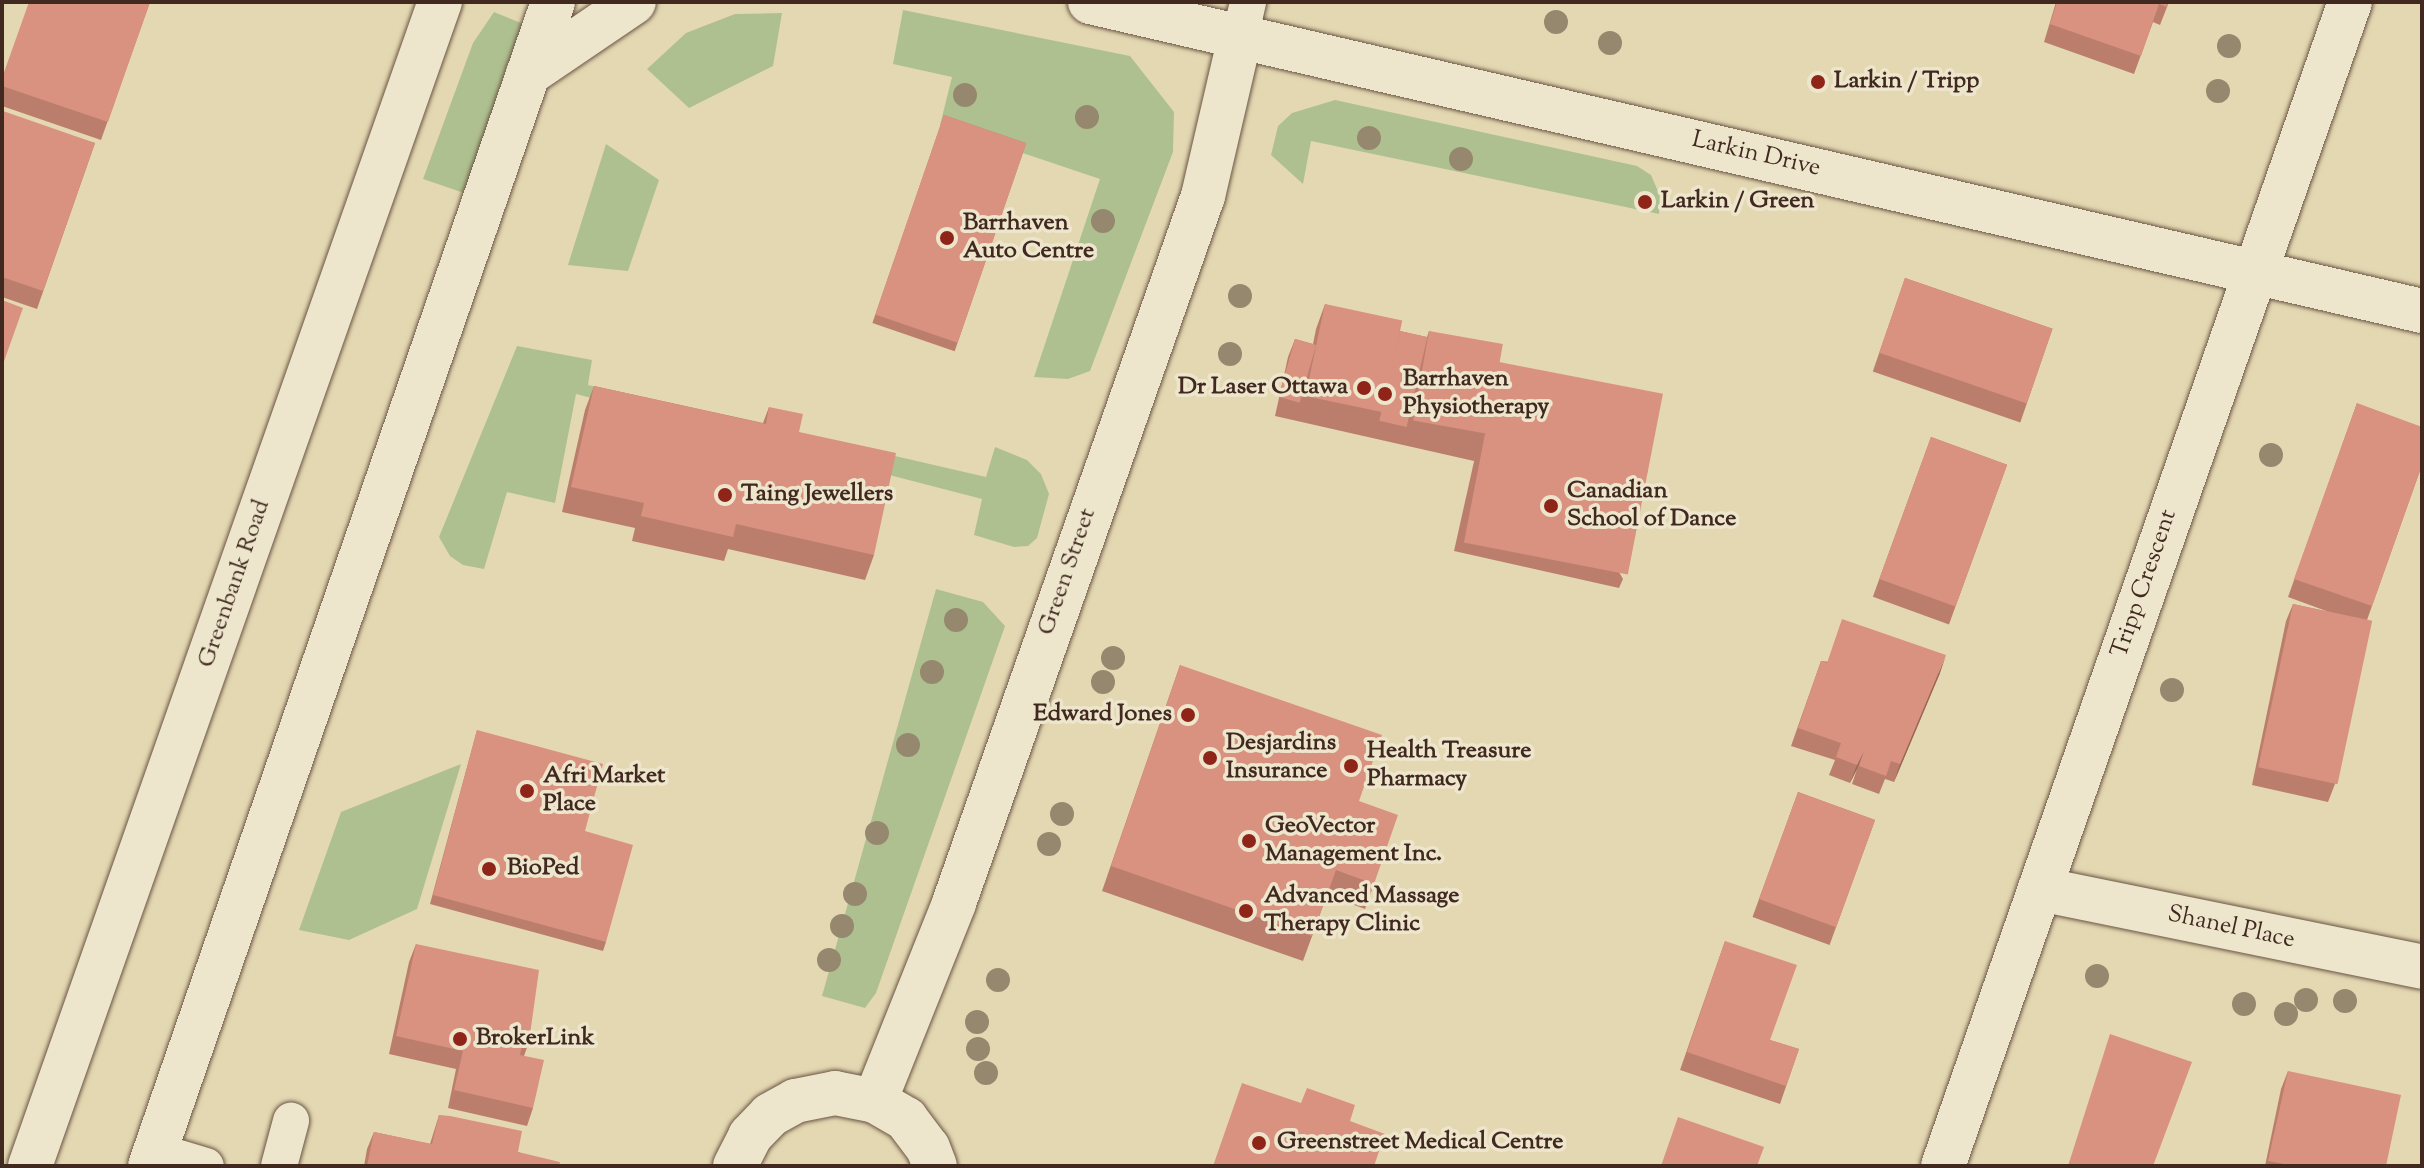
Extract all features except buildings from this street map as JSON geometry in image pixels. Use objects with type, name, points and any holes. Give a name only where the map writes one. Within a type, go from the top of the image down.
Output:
[{"type":"street","name":"Greenbank Road","points":[[30,1166],[440,2]]},
{"type":"street","points":[[153,1158],[553,2]]},
{"type":"street","points":[[528,74],[634,2]]},
{"type":"street","name":"Larkin Drive","points":[[1090,2],[1244,20],[2422,311]]},
{"type":"street","name":"Tripp Crescent","points":[[1943,1166],[2350,2]]},
{"type":"street","name":"Green Street","points":[[875,1101],[954,903],[1203,196],[1244,20]]},
{"type":"street","name":"Shanel Place","points":[[2040,889],[2422,967]]},
{"type":"street","points":[[735,1166],[750,1136],[770,1115],[795,1101],[835,1093],[875,1101],[906,1119],[928,1148],[935,1166]]},
{"type":"lane","points":[[279,1166],[291,1121]]},
{"type":"lane","points":[[153,1158],[206,1166]]},
{"type":"green space","points":[[903,10],[1130,56],[1174,112],[1173,152],[1090,371],[1068,379],[1034,377],[1100,179],[940,125],[952,77],[893,64]]},
{"type":"green space","points":[[494,12],[526,25],[467,194],[423,179],[473,43]]},
{"type":"green space","points":[[782,13],[773,66],[689,108],[647,69],[686,33],[735,14]]},
{"type":"green space","points":[[1335,100],[1637,166],[1651,175],[1660,196],[1659,214],[1311,141],[1303,184],[1271,155],[1278,126],[1292,113]]},
{"type":"green space","points":[[606,144],[659,180],[628,271],[568,265]]},
{"type":"green space","points":[[517,346],[592,360],[588,385],[986,477],[995,447],[1027,460],[1041,474],[1049,494],[1037,538],[1028,546],[1014,547],[974,535],[982,499],[576,394],[555,503],[507,492],[484,569],[463,565],[450,556],[439,537]]},
{"type":"green space","points":[[936,589],[983,602],[1005,626],[876,993],[865,1008],[822,996]]},
{"type":"green space","points":[[461,764],[417,909],[349,940],[299,930],[341,812]]},
{"type":"place","name":"Larkin / Tripp","points":[[1818,82]]},
{"type":"place","name":"Larkin / Green","points":[[1645,202]]},
{"type":"place","name":"Barrhaven Auto Centre","points":[[947,238]]},
{"type":"place","name":"Dr Laser Ottawa","points":[[1364,388]]},
{"type":"place","name":"Barrhaven Physiotherapy","points":[[1385,394]]},
{"type":"place","name":"Taing Jewellers","points":[[725,495]]},
{"type":"place","name":"Canadian School of Dance","points":[[1551,506]]},
{"type":"place","name":"Edward Jones","points":[[1188,715]]},
{"type":"place","name":"Desjardins Insurance","points":[[1210,758]]},
{"type":"place","name":"Health Treasure Pharmacy","points":[[1351,766]]},
{"type":"place","name":"Afri Market Place","points":[[527,791]]},
{"type":"place","name":"GeoVector Management Inc.","points":[[1249,841]]},
{"type":"place","name":"BioPed","points":[[489,869]]},
{"type":"place","name":"Advanced Massage Therapy Clinic","points":[[1246,911]]},
{"type":"place","name":"BrokerLink","points":[[460,1039]]},
{"type":"place","name":"Greenstreet Medical Centre","points":[[1259,1143]]}]
